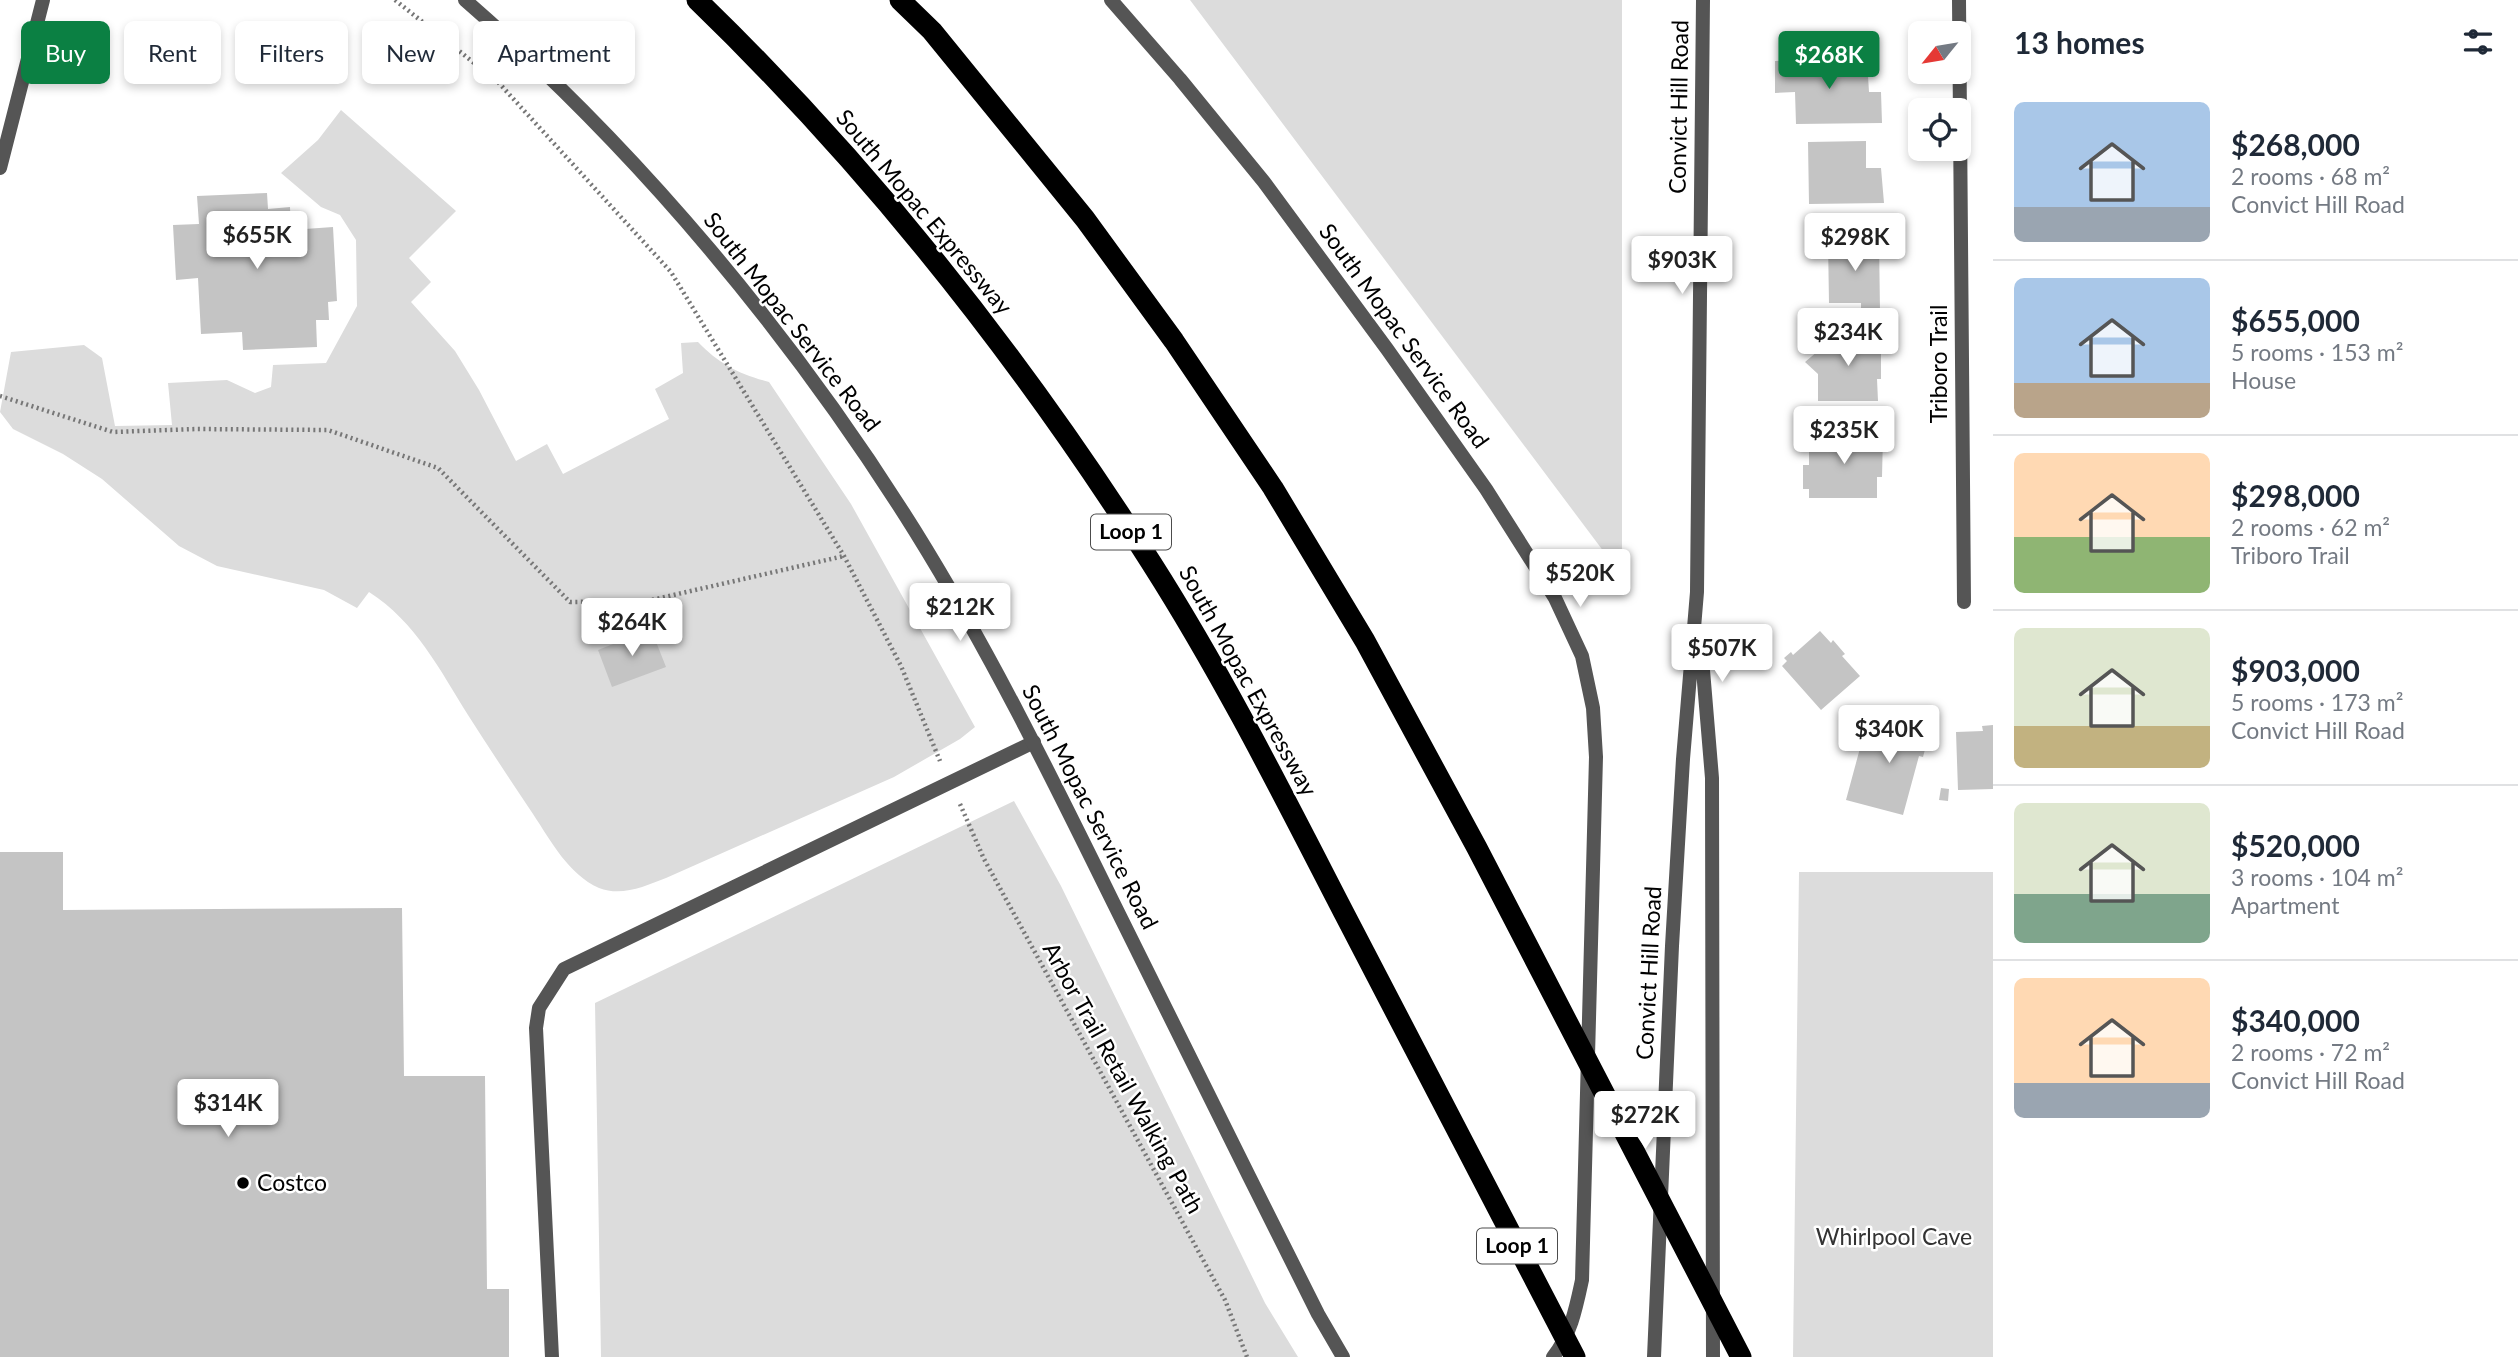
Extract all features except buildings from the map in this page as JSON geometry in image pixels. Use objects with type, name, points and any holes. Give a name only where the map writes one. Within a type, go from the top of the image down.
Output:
[{"type":"highway","name":"South Mopac Expressway","points":[[697,0],[752,53],[880,195],[970,305],[1069,440],[1153,565],[1243,718],[1575,1357]]},
{"type":"highway","points":[[900,0],[932,31]]},
{"type":"highway","points":[[910,0],[932,31],[1085,219],[1174,341],[1273,488],[1365,641],[1477,848],[1741,1357]]},
{"type":"street","points":[[0,168],[43,0]]},
{"type":"street","name":"South Mopac Service Road","points":[[465,0],[579,107],[681,215],[768,322],[852,434],[916,533],[1034,742],[1311,1301],[1343,1357]]},
{"type":"street","name":"South Mopac Service Road","points":[[1111,0],[1264,182],[1395,359],[1486,489],[1555,598],[1582,656],[1593,708],[1597,757],[1582,1280],[1574,1319],[1561,1347],[1553,1357]]},
{"type":"street","name":"Convict Hill Road","points":[[1654,1357],[1672,946],[1697,592],[1703,0]]},
{"type":"street","name":"Triboro Trail","points":[[1959,0],[1964,602]]},
{"type":"street","name":"Convict Hill Road","points":[[1697,592],[1712,778],[1713,1357]]},
{"type":"street","points":[[552,1357],[536,1028],[540,1008],[564,968],[1034,742]]},
{"type":"path","points":[[395,0],[498,82],[671,272],[844,556],[901,666],[942,765]]},
{"type":"path","points":[[0,396],[113,432],[196,429],[328,430],[438,468],[570,602],[647,601],[844,556]]},
{"type":"path","name":"Arbor Trail Retail Walking Path","points":[[966,817],[984,859],[1225,1300],[1247,1357]]},
{"type":"green space","points":[[1190,0],[1622,0],[1622,576]]},
{"type":"green space","points":[[341,110],[456,211],[409,258],[431,282],[411,302],[455,351],[516,461],[547,444],[563,474],[669,419],[655,389],[683,373],[681,343],[698,342],[730,367],[769,382],[851,504],[975,727],[960,739],[894,777],[666,878],[625,891],[599,888],[578,874],[561,856],[425,647],[400,617],[385,604],[369,592],[357,608],[324,590],[217,566],[179,546],[102,479],[63,454],[13,429],[0,412],[11,352],[84,345],[102,358],[115,426],[172,425],[168,383],[227,380],[255,393],[271,387],[273,365],[326,363],[357,306],[356,240],[340,215],[321,207],[281,173],[318,140]]},
{"type":"green space","points":[[1014,801],[1061,886],[1265,1303],[1298,1357],[601,1357],[595,1003]]},
{"type":"green space","name":"Whirlpool Cave","points":[[1799,872],[1993,872],[1993,1357],[1793,1357]]},
{"type":"place","name":"Costco","points":[[243,1183]]}]
